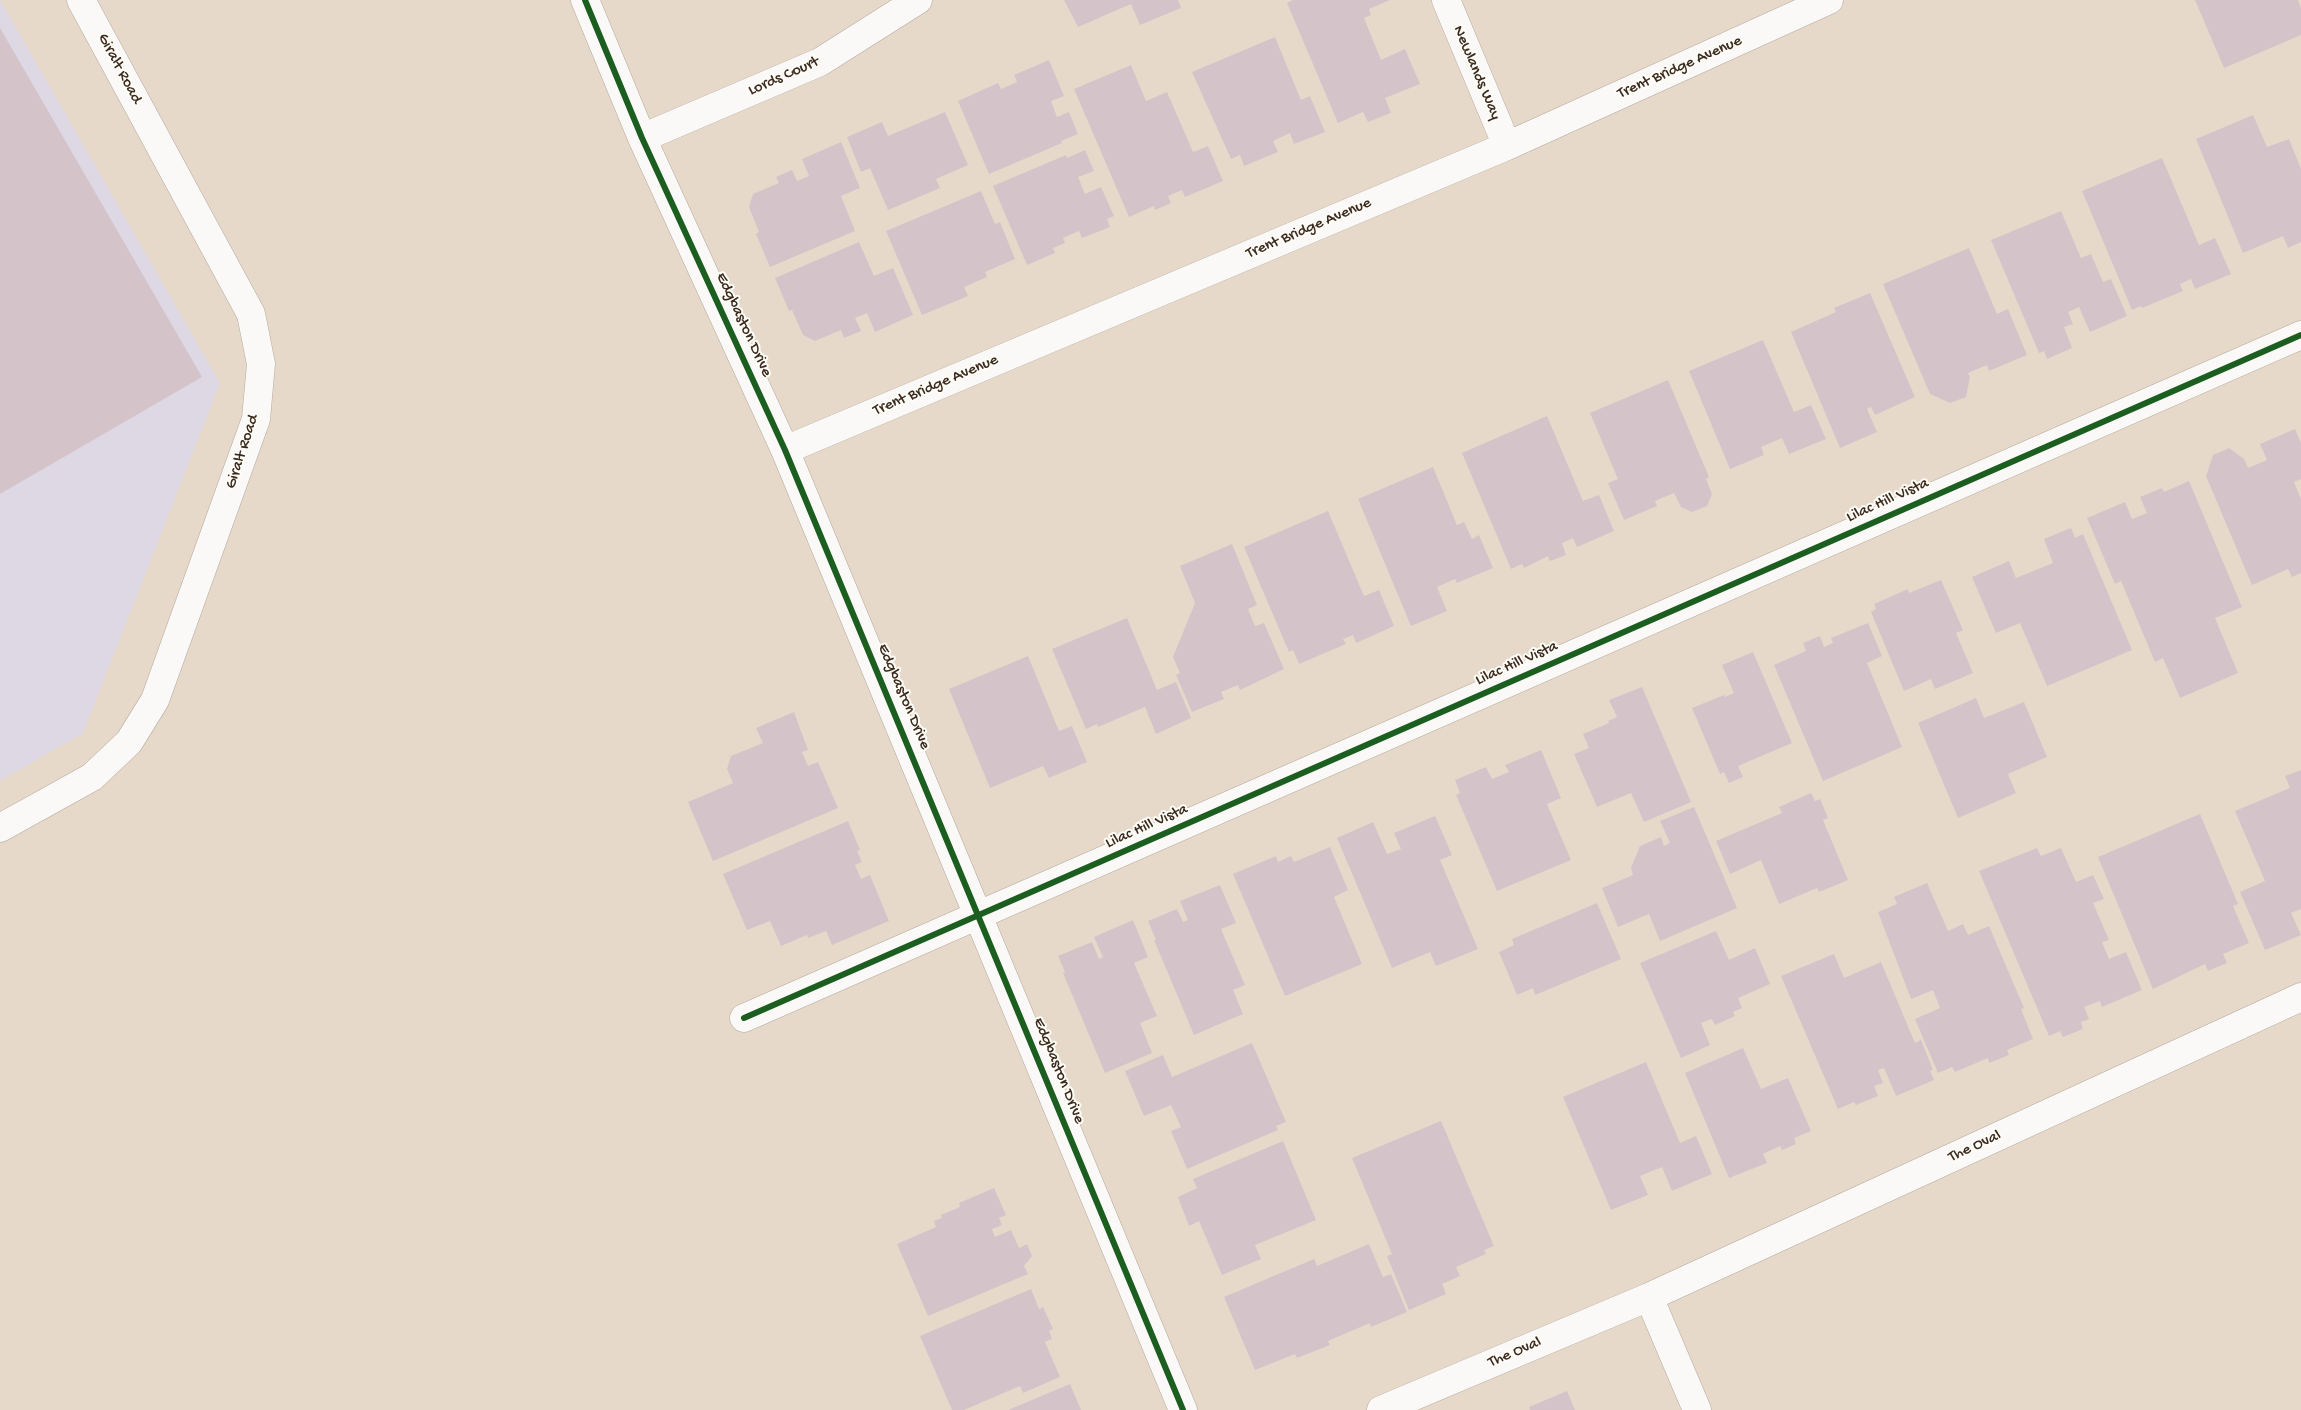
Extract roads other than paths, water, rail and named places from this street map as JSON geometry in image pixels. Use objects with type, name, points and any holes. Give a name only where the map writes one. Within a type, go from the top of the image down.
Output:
[{"type":"street","name":"Giralt Road","points":[[0,828],[92,777],[129,742],[156,700],[256,419],[261,364],[251,314],[81,0]]},
{"type":"street","name":"Edgbaston Drive","points":[[585,0],[642,138],[785,450],[1183,1410]]},
{"type":"street","name":"Lords Court","points":[[642,138],[820,62],[918,0]]},
{"type":"street","name":"Newlands Way","points":[[1446,0],[1507,146]]},
{"type":"street","name":"Trent Bridge Avenue","points":[[785,450],[1507,146],[1830,0]]},
{"type":"street","name":"Lilac Hill Vista","points":[[744,1018],[2301,335]]},
{"type":"street","name":"The Oval","points":[[1381,1410],[1649,1297],[2301,997]]},
{"type":"street","points":[[1649,1297],[1697,1410]]}]
